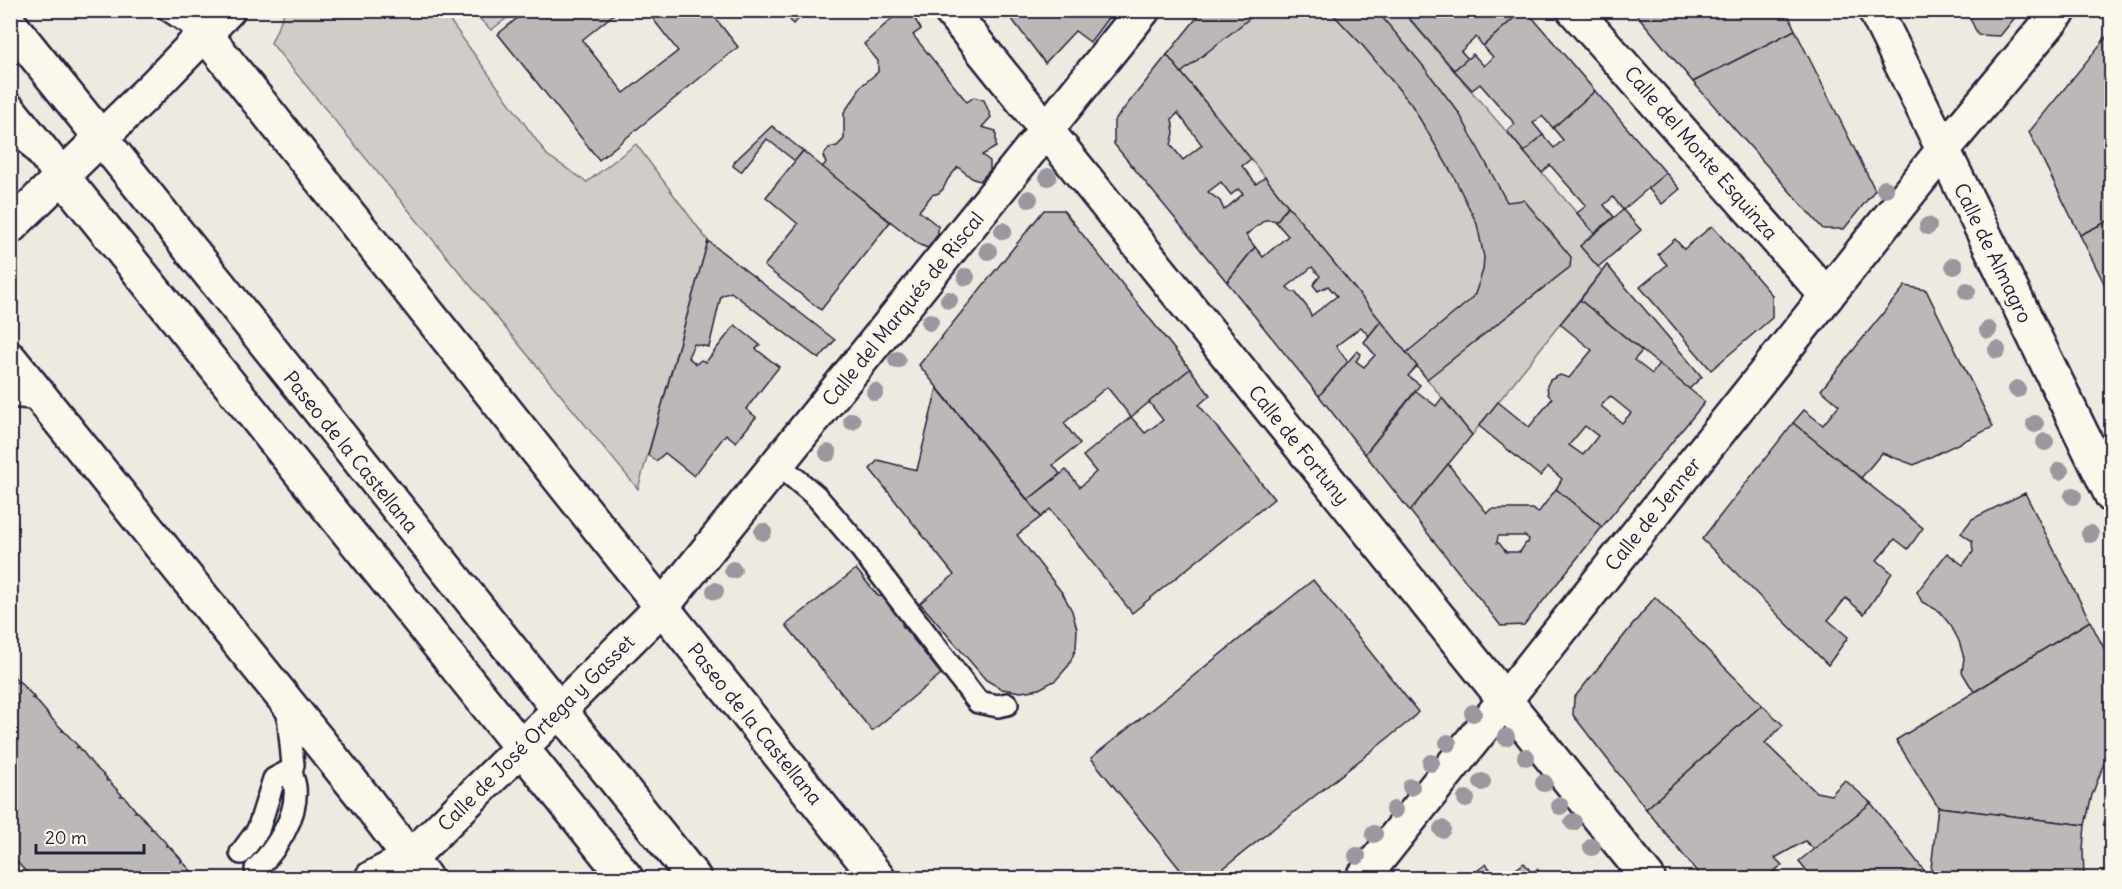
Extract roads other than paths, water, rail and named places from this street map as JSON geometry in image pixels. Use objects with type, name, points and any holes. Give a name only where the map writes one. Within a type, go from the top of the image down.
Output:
[{"type":"main road","points":[[10,226],[100,137],[198,22],[228,10]]},
{"type":"main road","name":"Calle de Fortuny","points":[[950,10],[1648,879]]},
{"type":"main road","name":"Calle del Marqués de Riscal","points":[[662,607],[779,465],[1143,10]]},
{"type":"main road","name":"Calle del Monte Esquinza","points":[[1575,10],[1827,296]]},
{"type":"main road","name":"Calle de Almagro","points":[[1875,10],[2112,496]]},
{"type":"main road","name":"Calle de Jenner","points":[[1363,879],[1943,150],[2060,10]]},
{"type":"main road","name":"Paseo de la Castellana","points":[[198,22],[878,879]]},
{"type":"main road","name":"Paseo de la Castellana","points":[[10,24],[694,879]]},
{"type":"main road","points":[[10,111],[626,879]]},
{"type":"main road","points":[[10,359],[366,800],[406,874]]},
{"type":"main road","name":"Calle de José Ortega y Gasset","points":[[372,879],[406,874],[520,748],[662,607]]},
{"type":"lane","name":"Paseo de la Castellana","points":[[168,10],[198,22]]},
{"type":"lane","points":[[10,396],[42,399]]},
{"type":"lane","points":[[779,465],[816,496],[859,546],[978,702],[998,706],[1006,704]]},
{"type":"lane","points":[[256,869],[278,844],[293,808],[295,788],[291,770],[293,765],[287,703]]},
{"type":"lane","points":[[241,853],[258,830],[274,779],[291,770]]}]
